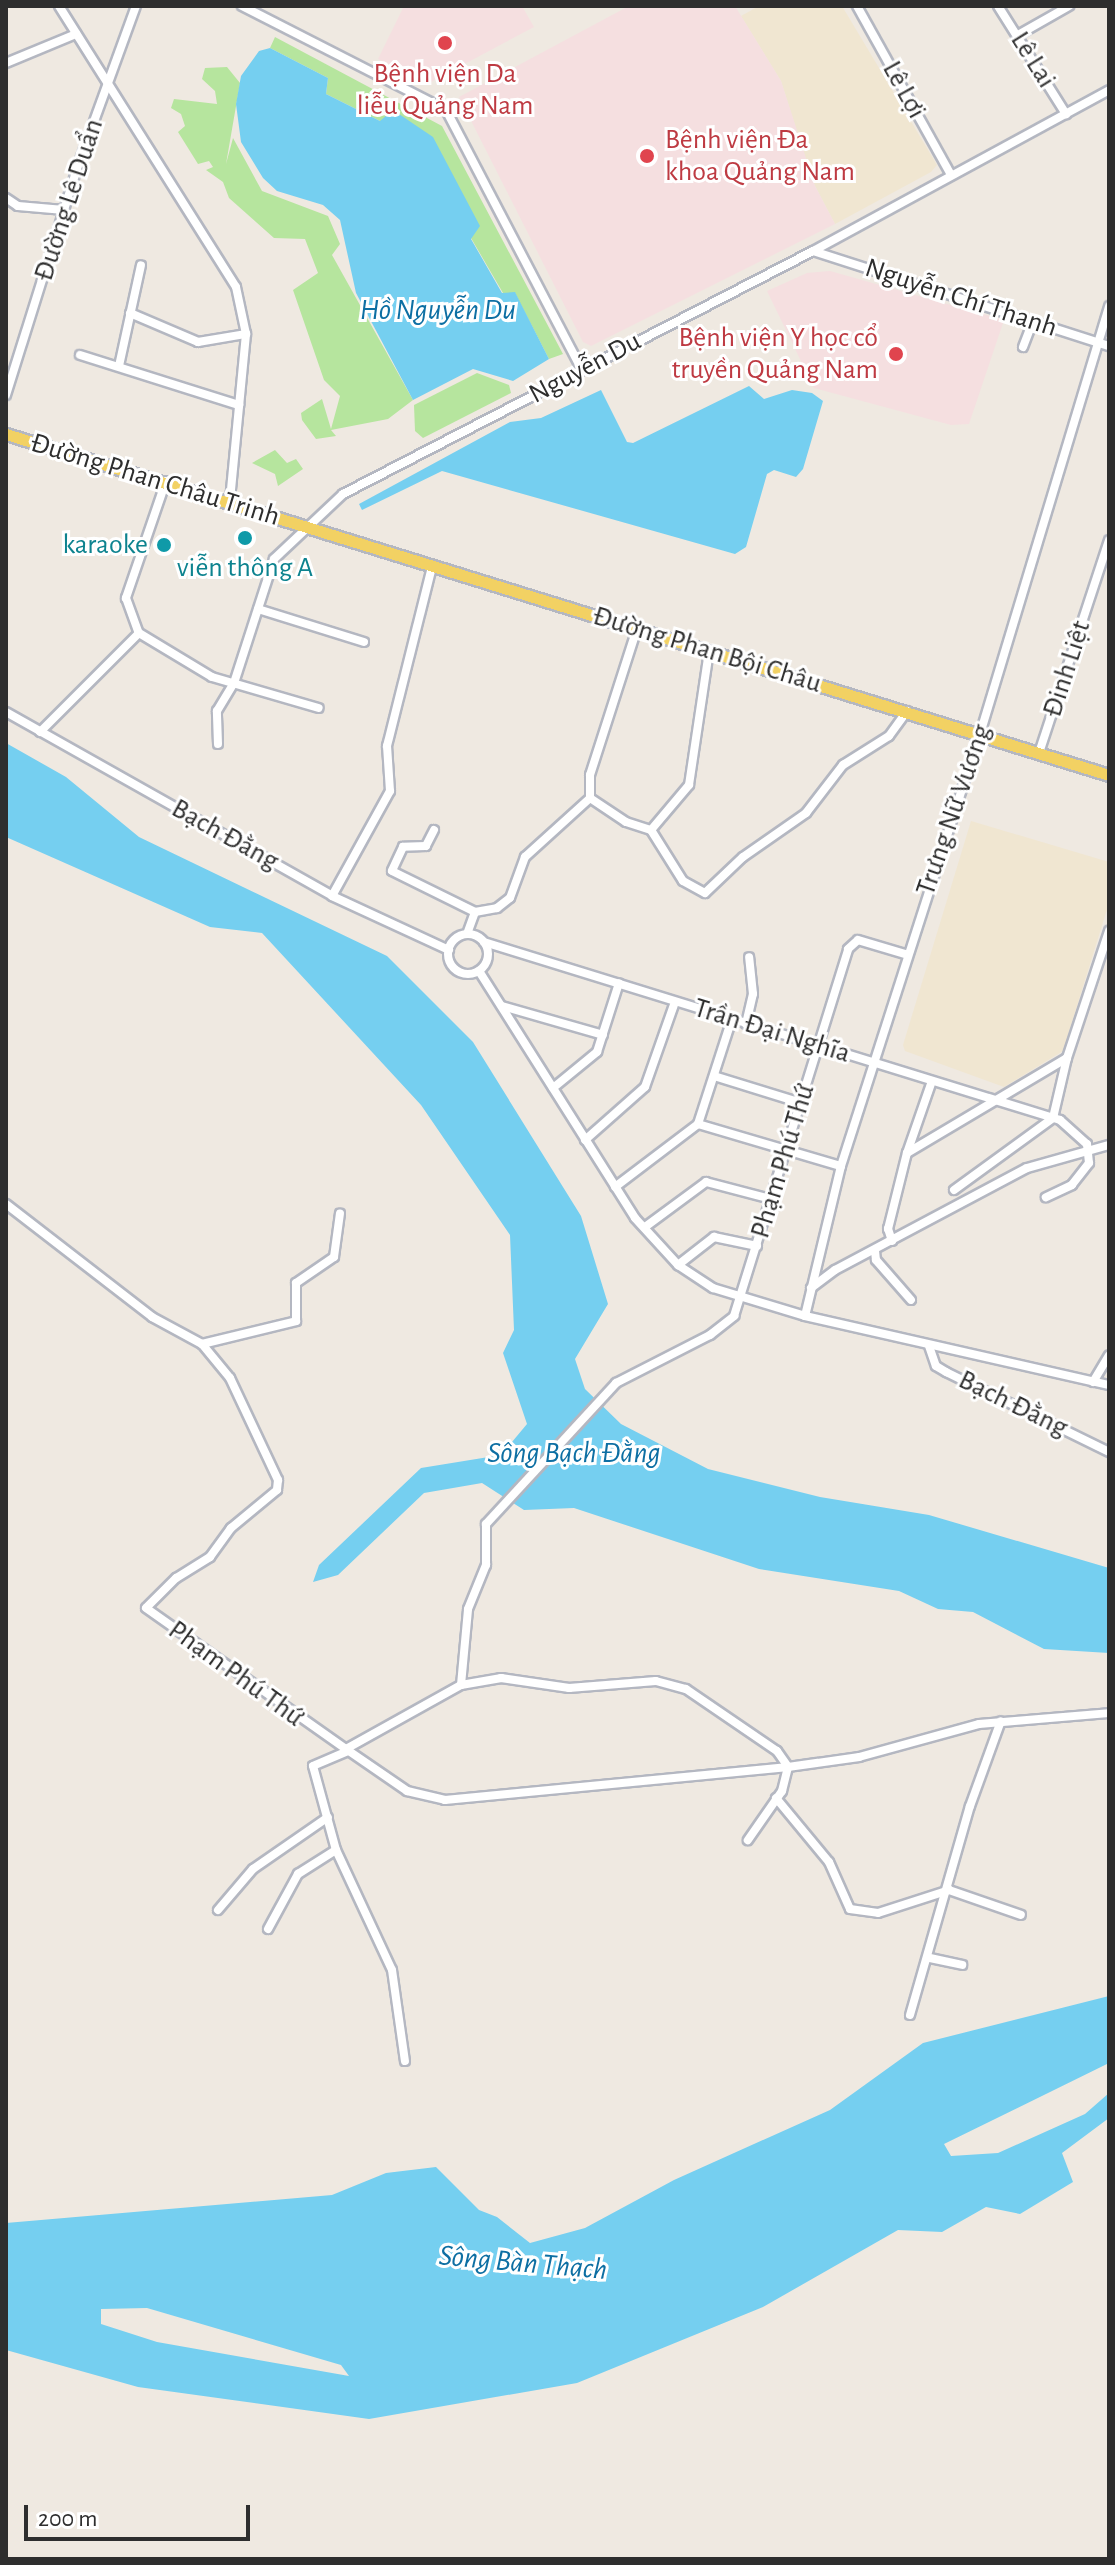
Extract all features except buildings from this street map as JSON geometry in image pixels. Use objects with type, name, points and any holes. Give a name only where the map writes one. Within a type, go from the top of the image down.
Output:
[{"type":"main road","name":"Đường Phan Châu Trinh","points":[[6,434],[166,481],[304,527]]},
{"type":"main road","name":"Đường Phan Bội Châu","points":[[304,527],[1109,775]]},
{"type":"street","points":[[59,6],[223,261],[240,298],[246,334],[230,501]]},
{"type":"street","name":"Đường Lê Duẩn","points":[[6,395],[64,210],[136,6]]},
{"type":"street","points":[[242,6],[446,110],[582,370]]},
{"type":"street","name":"Lê Lợi","points":[[857,6],[951,175]]},
{"type":"street","name":"Lê Lai","points":[[998,6],[1066,114]]},
{"type":"street","points":[[1018,35],[1069,6]]},
{"type":"street","points":[[6,63],[76,34]]},
{"type":"street","name":"Nguyễn Du","points":[[218,744],[217,711],[234,683],[274,559],[304,527],[343,494],[813,251],[1109,90]]},
{"type":"street","points":[[6,198],[18,206],[64,210]]},
{"type":"street","name":"Nguyễn Chí Thanh","points":[[813,251],[1109,346]]},
{"type":"street","points":[[119,366],[141,265]]},
{"type":"street","name":"Trưng Nữ Vương","points":[[805,1316],[841,1166],[905,954],[980,734],[1109,306]]},
{"type":"street","points":[[130,313],[198,342],[246,334]]},
{"type":"street","points":[[1023,347],[1033,321]]},
{"type":"street","points":[[80,355],[239,405]]},
{"type":"street","points":[[166,481],[126,598],[139,633],[212,677],[319,708]]},
{"type":"street","name":"Đinh Liệt","points":[[1039,753],[1109,540]]},
{"type":"street","points":[[332,896],[390,791],[387,746],[432,567]]},
{"type":"street","points":[[258,609],[364,642]]},
{"type":"street","points":[[434,830],[426,846],[403,847],[392,871],[475,912],[504,904],[525,857],[590,798],[590,775],[637,629]]},
{"type":"street","points":[[40,732],[139,633]]},
{"type":"street","points":[[651,830],[689,785],[709,651]]},
{"type":"street","points":[[590,798],[626,822],[651,830],[683,881],[705,893],[743,857],[806,813],[843,765],[889,736],[907,711]]},
{"type":"street","name":"Bạch Đằng","points":[[6,712],[332,896],[449,950]]},
{"type":"street","points":[[467,934],[484,942],[487,960],[479,971],[466,973],[454,968],[449,950],[455,939],[467,934],[475,912]]},
{"type":"street","points":[[954,1190],[1057,1119],[1067,1058],[1109,931]]},
{"type":"street","name":"Phạm Phú Thứ","points":[[741,1297],[852,941],[905,954]]},
{"type":"street","name":"Trần Đại Nghĩa","points":[[484,942],[932,1081],[995,1097],[1057,1119]]},
{"type":"street","points":[[746,1024],[753,994],[749,957]]},
{"type":"street","points":[[479,971],[615,1187],[678,1265],[713,1288],[805,1316],[1109,1385]]},
{"type":"street","points":[[553,1088],[597,1052],[619,983]]},
{"type":"street","points":[[585,1140],[645,1087],[675,1002]]},
{"type":"street","points":[[502,1006],[603,1035]]},
{"type":"street","points":[[615,1187],[698,1124],[732,1019]]},
{"type":"street","points":[[907,1153],[995,1097],[1067,1058]]},
{"type":"street","points":[[714,1076],[801,1103]]},
{"type":"street","points":[[892,1241],[888,1229],[907,1153],[932,1081]]},
{"type":"street","points":[[1046,1197],[1077,1181],[1089,1163],[1088,1148],[1057,1119]]},
{"type":"street","points":[[698,1124],[841,1166]]},
{"type":"street","points":[[811,1288],[1027,1168],[1088,1148],[1109,1145]]},
{"type":"street","points":[[645,1227],[706,1182],[771,1199]]},
{"type":"street","name":"Phạm Phú Thứ","points":[[6,1204],[152,1317],[202,1344],[230,1378],[279,1485],[231,1528],[210,1557],[176,1578],[146,1608],[347,1750]]},
{"type":"street","points":[[202,1344],[296,1321],[296,1283],[334,1257],[340,1213]]},
{"type":"street","points":[[678,1265],[714,1237],[757,1246]]},
{"type":"street","points":[[875,1251],[876,1260],[911,1300]]},
{"type":"street","points":[[461,1685],[468,1609],[486,1565],[483,1529],[616,1383],[729,1322],[741,1297]]},
{"type":"street","name":"Bạch Đằng","points":[[929,1346],[936,1366],[946,1372],[1109,1452]]},
{"type":"street","points":[[1093,1382],[1109,1355]]},
{"type":"street","points":[[405,2061],[392,1970],[336,1850],[313,1766],[461,1685],[501,1678],[569,1688],[672,1684],[769,1745],[788,1767]]},
{"type":"street","points":[[347,1750],[407,1791],[437,1800],[788,1767],[859,1757],[1001,1721],[1109,1713]]},
{"type":"street","points":[[910,2015],[930,1958],[970,1806],[1001,1721]]},
{"type":"street","points":[[748,1840],[776,1798],[788,1767]]},
{"type":"street","points":[[776,1798],[829,1862],[850,1909],[878,1913],[949,1890],[1021,1915]]},
{"type":"street","points":[[218,1910],[253,1869],[328,1817]]},
{"type":"street","points":[[268,1929],[298,1874],[336,1850]]},
{"type":"street","points":[[930,1958],[962,1965]]},
{"type":"shaded area","name":"Bệnh viện Da liễu Quảng Nam","points":[[404,6],[522,6],[534,27],[429,83],[378,59]]},
{"type":"shaded area","name":"Bệnh viện Đa khoa Quảng Nam","points":[[629,6],[735,6],[781,81],[815,186],[835,224],[591,346],[583,342],[459,97]]},
{"type":"shaded area","points":[[759,6],[842,6],[937,165],[931,172],[835,224],[813,182],[781,81],[741,16]]},
{"type":"shaded area","name":"Bệnh viện Y học cổ truyền Quảng Nam","points":[[830,271],[1004,320],[969,424],[951,425],[814,388],[767,291],[807,273]]},
{"type":"shaded area","points":[[971,821],[1109,862],[1109,903],[1063,1051],[1004,1087],[905,1051],[903,1045]]},
{"type":"green space","points":[[275,37],[442,126],[563,354],[549,359],[515,293],[503,293],[471,238],[380,121],[326,94],[328,78],[270,48]]},
{"type":"green space","points":[[227,67],[240,83],[226,164],[233,138],[262,191],[328,216],[340,244],[332,255],[413,400],[388,419],[331,430],[336,436],[316,439],[302,420],[301,413],[322,399],[331,429],[340,396],[324,380],[293,290],[318,273],[305,239],[274,238],[229,198],[223,182],[206,170],[213,167],[209,161],[198,164],[178,132],[185,126],[181,114],[171,108],[174,99],[217,104],[215,91],[202,79],[205,68]]},
{"type":"green space","points":[[477,373],[509,385],[511,393],[423,438],[415,431],[414,405]]},
{"type":"green space","points":[[275,450],[287,463],[296,459],[303,469],[278,486],[275,474],[252,463]]},
{"type":"water","name":"Hồ Nguyễn Du","points":[[270,48],[328,78],[326,94],[380,121],[393,110],[433,137],[480,226],[471,239],[502,293],[515,292],[549,359],[513,381],[473,369],[413,400],[356,293],[340,220],[323,205],[277,191],[263,178],[241,142],[236,104],[241,76],[259,51]]},
{"type":"water","points":[[749,386],[764,399],[792,390],[812,393],[823,401],[803,469],[796,477],[774,470],[767,474],[746,547],[735,554],[442,471],[362,510],[359,504],[510,422],[541,418],[601,390],[627,442],[633,443]]},
{"type":"water","name":"Sông Bạch Đằng","points":[[6,743],[66,777],[139,837],[387,956],[473,1042],[581,1216],[608,1304],[575,1359],[585,1389],[621,1424],[708,1469],[820,1497],[929,1515],[1109,1568],[1109,1653],[1044,1649],[973,1612],[938,1609],[899,1591],[759,1569],[574,1508],[524,1510],[482,1483],[424,1493],[338,1575],[313,1582],[319,1565],[421,1468],[501,1455],[527,1424],[503,1353],[514,1330],[510,1235],[421,1105],[262,933],[210,927],[6,837]]},
{"type":"water","name":"Sông Bàn Thạch","points":[[1109,1996],[1109,2063],[944,2144],[951,2156],[998,2153],[1085,2114],[1109,2093],[1109,2118],[1062,2153],[1073,2182],[1020,2214],[986,2207],[942,2232],[898,2230],[763,2307],[577,2383],[369,2419],[138,2387],[6,2350],[6,2223],[332,2195],[386,2173],[436,2167],[479,2210],[497,2217],[530,2243],[585,2228],[674,2180],[830,2110],[923,2043]],"holes":[[[147,2308],[341,2365],[349,2376],[157,2342],[101,2324],[101,2309]]]},
{"type":"place","name":"Bệnh viện Da liễu Quảng Nam","points":[[445,43]]},
{"type":"place","name":"Bệnh viện Đa khoa Quảng Nam","points":[[647,156]]},
{"type":"place","name":"Bệnh viện Y học cổ truyền Quảng Nam","points":[[896,354]]},
{"type":"place","name":"viễn thông A","points":[[245,538]]},
{"type":"place","name":"karaoke","points":[[164,545]]}]
